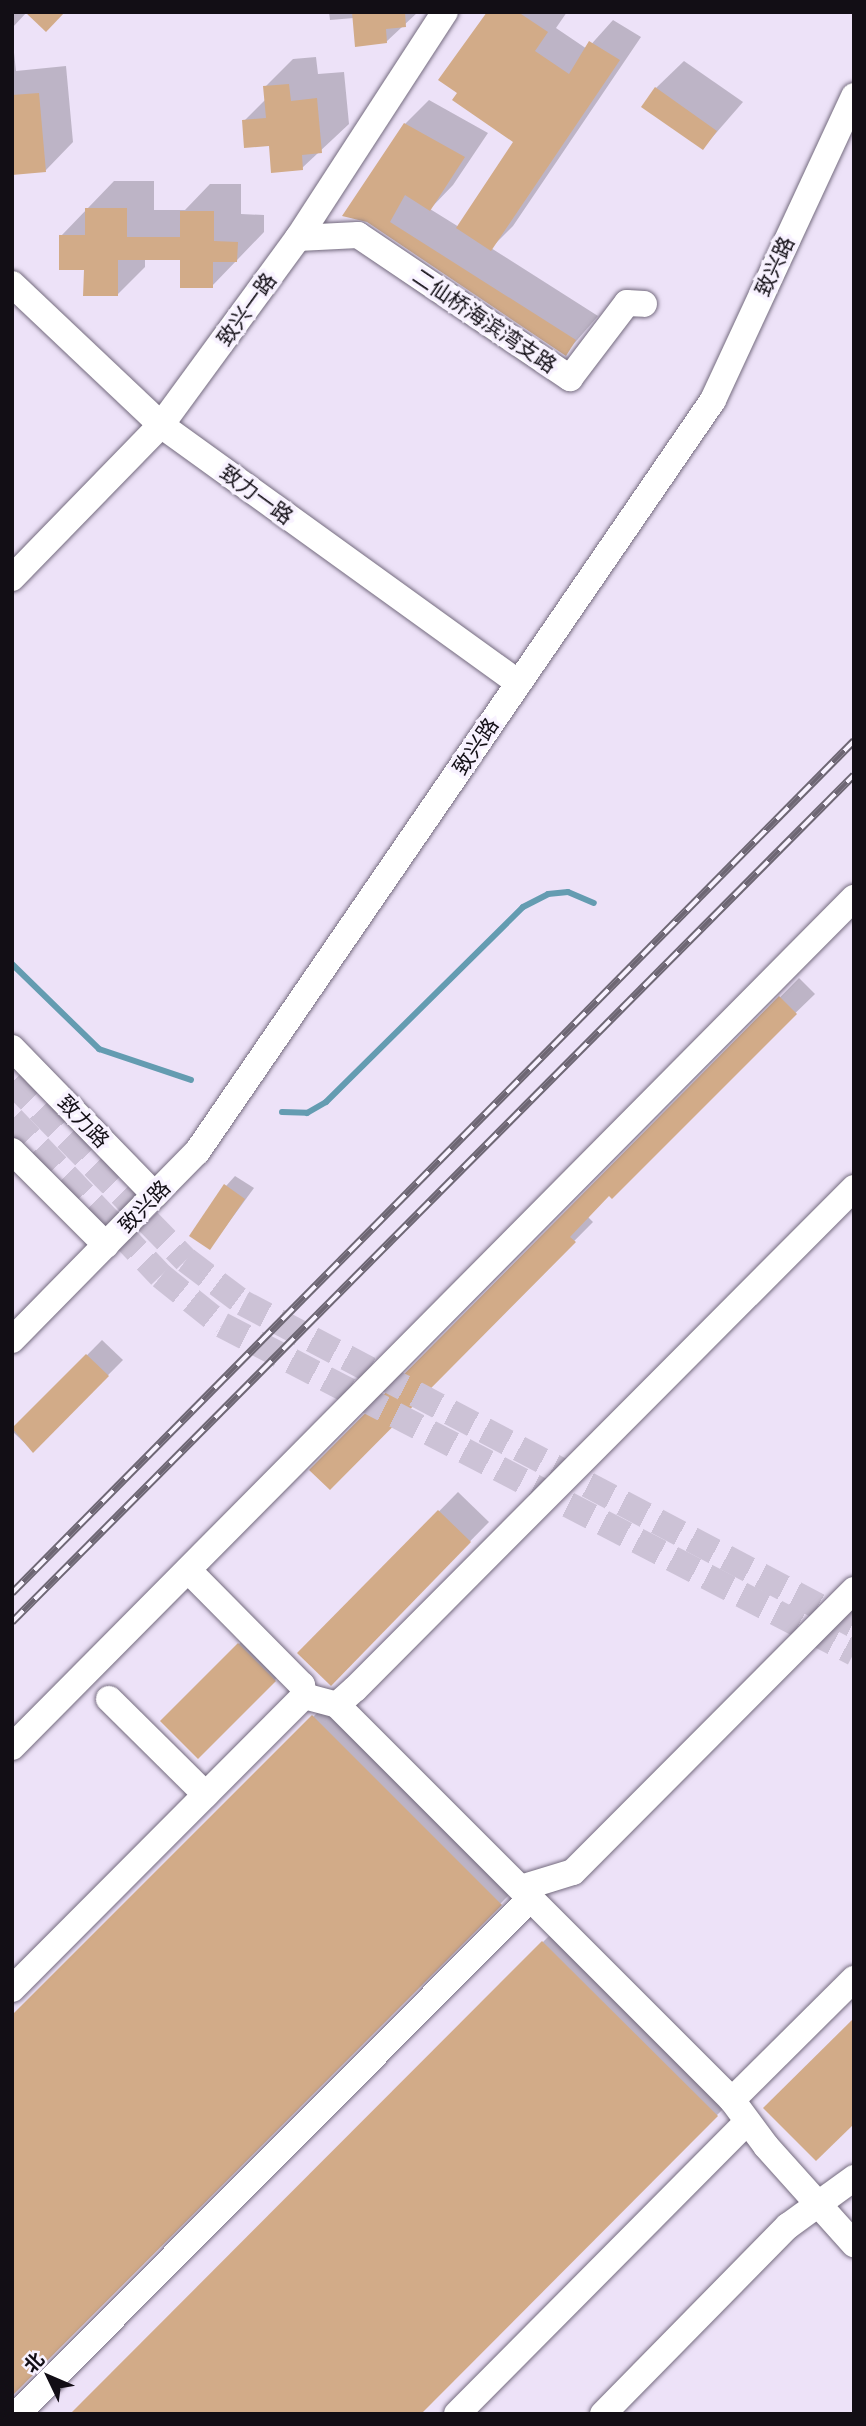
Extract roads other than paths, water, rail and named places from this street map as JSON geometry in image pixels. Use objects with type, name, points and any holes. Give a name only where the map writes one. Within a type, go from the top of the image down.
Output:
[{"type":"street","name":"致兴一路","points":[[12,578],[161,425],[298,238],[445,12]]},
{"type":"street","name":"致兴路","points":[[12,1340],[197,1152],[713,400],[854,96]]},
{"type":"street","name":"二仙桥海滨湾支路","points":[[298,238],[358,235],[570,378],[627,303],[644,304]]},
{"type":"street","name":"致力一路","points":[[12,284],[161,425],[519,683]]},
{"type":"street","points":[[12,1747],[854,898]]},
{"type":"street","name":"致力路","points":[[12,1048],[155,1195]]},
{"type":"street","points":[[12,1151],[106,1245]]},
{"type":"street","points":[[337,1705],[854,1188]]},
{"type":"street","points":[[188,1570],[302,1685],[304,1696]]},
{"type":"street","points":[[18,2414],[526,1893],[573,1872],[854,1590]]},
{"type":"street","points":[[304,1696],[337,1705],[526,1893],[732,2100],[747,2122],[854,2244]]},
{"type":"street","points":[[12,1990],[304,1696]]},
{"type":"street","points":[[109,1699],[206,1795]]},
{"type":"street","points":[[732,2100],[854,1979]]},
{"type":"street","points":[[457,2414],[747,2122]]},
{"type":"street","points":[[603,2414],[788,2226],[854,2178]]},
{"type":"waterway","points":[[282,1112],[307,1113],[326,1102],[523,907],[548,894],[568,892],[594,903]]},
{"type":"waterway","points":[[12,964],[99,1049],[191,1080]]},
{"type":"tunnel","points":[[12,1082],[186,1260],[243,1303],[854,1625]]},
{"type":"tunnel","points":[[12,1119],[161,1276],[222,1325],[854,1653]]},
{"type":"railway","points":[[12,1593],[854,741]]},
{"type":"railway","points":[[12,1622],[854,775]]}]
